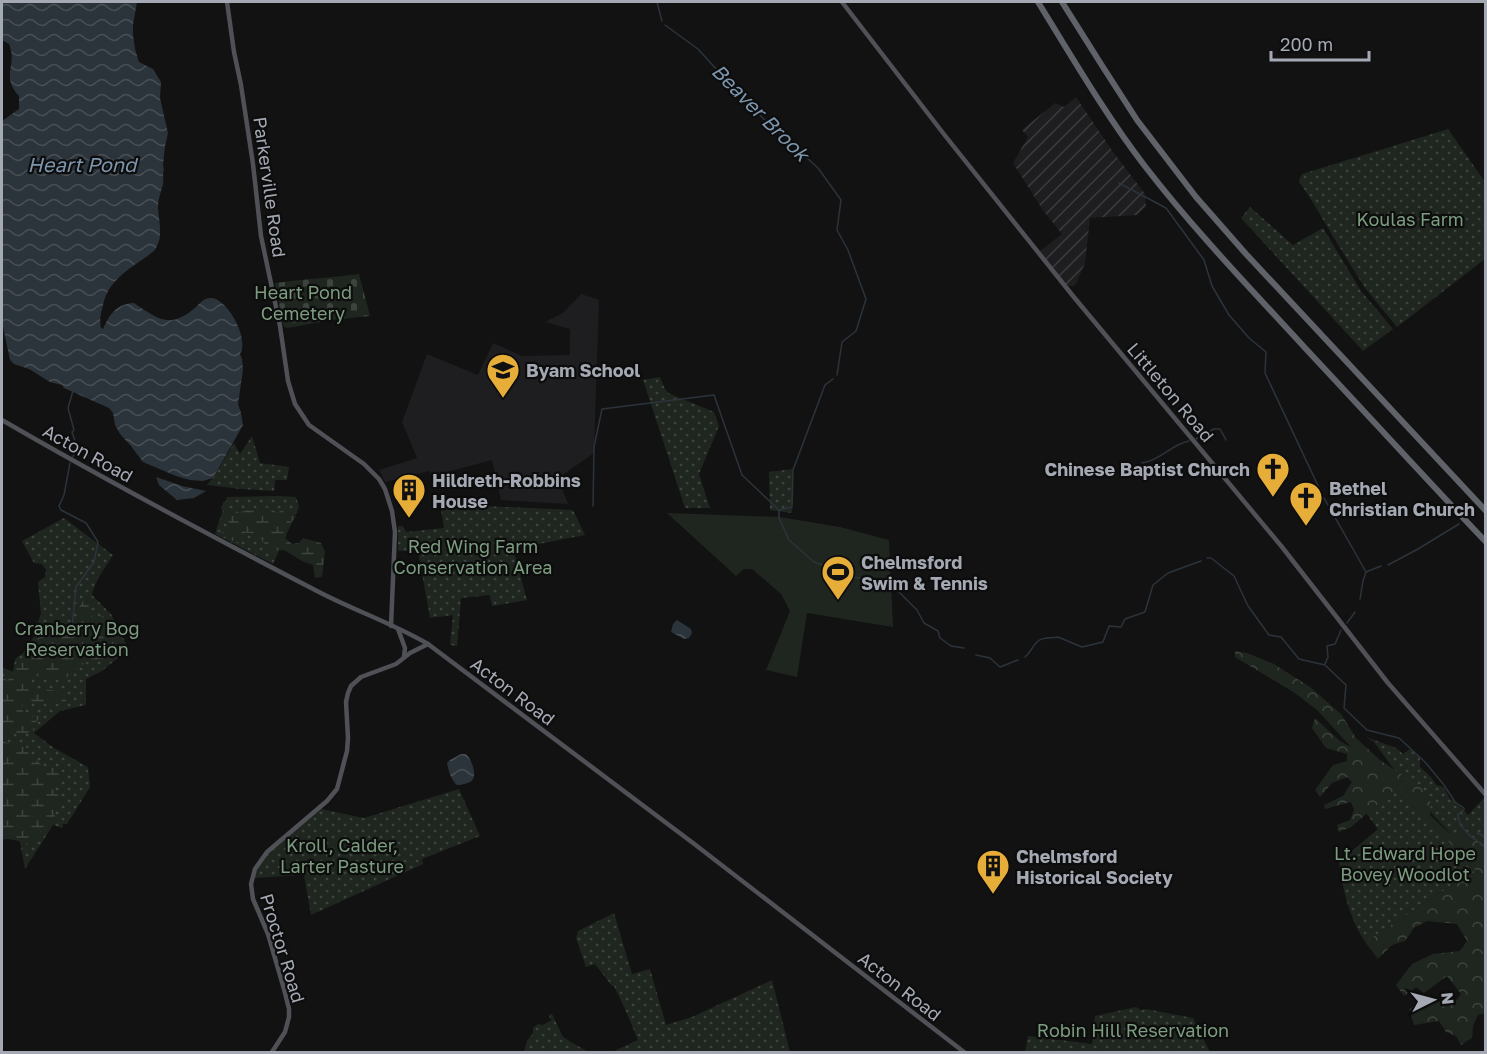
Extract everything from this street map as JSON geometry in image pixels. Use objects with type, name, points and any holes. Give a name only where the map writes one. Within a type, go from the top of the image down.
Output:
[{"type":"highway","points":[[1038,2],[1093,91],[1143,164],[1195,227],[1485,542]]},
{"type":"highway","points":[[1062,2],[1137,120],[1196,197],[1246,254],[1485,511]]},
{"type":"main road","name":"Parkerville Road","points":[[227,2],[253,164],[261,236],[280,326],[286,372],[299,411],[309,425],[357,458],[379,479],[388,499],[395,525],[391,626]]},
{"type":"main road","name":"Littleton Road","points":[[842,2],[1073,296],[1282,547],[1388,683],[1485,795]]},
{"type":"main road","name":"Acton Road","points":[[2,420],[193,526],[315,590],[428,644],[693,843],[964,1053]]},
{"type":"main road","points":[[398,629],[405,651],[404,657]]},
{"type":"main road","name":"Proctor Road","points":[[272,1053],[285,1032],[289,1009],[268,934],[253,899],[252,884],[255,869],[267,852],[327,801],[337,789],[347,751],[346,702],[351,686],[362,677],[393,665],[428,644]]},
{"type":"shaded area","points":[[1076,97],[1145,194],[1146,207],[1137,215],[1090,218],[1085,263],[1076,284],[1070,286],[1066,285],[1040,251],[1062,234],[1042,209],[1013,163],[1028,137],[1022,130],[1055,103],[1064,107]]},
{"type":"shaded area","name":"Byam School","points":[[581,294],[599,300],[594,453],[558,478],[568,504],[501,500],[492,460],[432,476],[429,471],[385,482],[379,470],[417,458],[402,422],[427,354],[478,375],[493,343],[522,356],[570,355],[570,329],[545,322],[563,313]]},
{"type":"green space","name":"Koulas Farm","points":[[1448,129],[1485,182],[1485,259],[1397,327],[1365,288],[1299,180],[1302,174]]},
{"type":"green space","name":"Koulas Farm","points":[[1250,207],[1293,245],[1323,228],[1361,291],[1393,329],[1363,351],[1241,218]]},
{"type":"green space","name":"Heart Pond Cemetery","points":[[359,274],[370,316],[286,328],[283,325],[275,283]]},
{"type":"green space","points":[[660,377],[668,393],[714,412],[719,426],[699,474],[710,508],[685,508],[643,380]]},
{"type":"green space","points":[[252,436],[260,463],[289,467],[287,480],[275,480],[274,491],[207,485],[234,443],[240,454]]},
{"type":"green space","points":[[793,469],[792,513],[770,510],[769,472]]},
{"type":"green space","points":[[227,497],[296,497],[299,507],[273,564],[215,534]]},
{"type":"green space","points":[[224,501],[231,512],[237,513],[260,507],[272,508],[276,513],[289,508],[296,517],[285,529],[285,538],[292,544],[299,543],[303,538],[321,543],[325,552],[322,577],[315,578],[313,565],[284,550],[269,551],[259,537],[253,533],[244,533],[239,544],[221,535],[229,523],[221,508]]},
{"type":"green space","name":"Red Wing Farm Conservation Area","points":[[440,504],[573,510],[585,535],[513,549],[527,600],[492,606],[490,595],[461,598],[457,646],[450,645],[453,615],[430,618],[418,551],[398,551],[398,526],[403,526],[406,532],[444,528]]},
{"type":"green space","name":"Chelmsford Swim & Tennis","points":[[667,513],[780,517],[840,527],[889,540],[893,627],[807,613],[797,677],[766,670],[790,611],[781,594],[752,569],[744,569],[736,576]]},
{"type":"green space","name":"Cranberry Bog Reservation","points":[[64,518],[113,555],[98,579],[92,595],[111,614],[126,644],[126,651],[102,671],[86,679],[86,705],[60,711],[34,733],[54,748],[88,767],[90,787],[67,824],[63,824],[62,828],[53,825],[25,869],[20,842],[2,833],[2,667],[13,672],[15,659],[23,653],[35,635],[41,614],[38,582],[45,577],[46,570],[42,564],[34,563],[22,541]]},
{"type":"green space","points":[[85,598],[89,602],[93,620],[101,620],[103,614],[106,613],[109,622],[123,639],[128,651],[121,657],[87,662],[66,678],[36,676],[29,680],[27,685],[62,693],[66,696],[66,701],[50,705],[26,701],[21,709],[28,717],[42,715],[42,717],[30,732],[5,735],[3,740],[11,744],[23,743],[44,767],[56,766],[60,773],[69,771],[52,787],[64,799],[56,809],[51,825],[44,827],[29,845],[16,840],[2,840],[2,678],[9,679],[16,666],[33,657],[40,637],[48,633],[56,633],[59,637],[63,630],[60,622],[77,629],[79,607]]},
{"type":"green space","points":[[1235,651],[1247,653],[1274,664],[1310,687],[1341,714],[1356,738],[1380,760],[1423,789],[1431,803],[1430,815],[1449,833],[1466,832],[1485,847],[1485,1013],[1478,1015],[1473,1026],[1472,1038],[1461,1045],[1456,1036],[1446,1032],[1439,1021],[1414,1025],[1409,1009],[1428,998],[1434,1003],[1443,1001],[1454,1003],[1461,994],[1447,976],[1424,993],[1416,987],[1404,996],[1396,985],[1412,964],[1433,954],[1460,951],[1467,941],[1457,924],[1427,921],[1414,928],[1405,941],[1392,945],[1378,959],[1365,942],[1475,870],[1398,787],[1351,827],[1339,832],[1337,825],[1350,820],[1354,810],[1351,802],[1325,809],[1324,805],[1343,796],[1352,782],[1347,777],[1332,783],[1320,797],[1315,790],[1333,765],[1347,761],[1347,754],[1326,748],[1312,728],[1315,718],[1341,742],[1351,747],[1318,711],[1295,693],[1235,657]]},
{"type":"green space","points":[[1366,737],[1396,748],[1403,754],[1410,749],[1413,750],[1420,758],[1420,767],[1436,785],[1444,787],[1450,799],[1468,815],[1484,798],[1486,799],[1485,875],[1407,787],[1374,742]]},
{"type":"green space","name":"Lt. Edward Hope Bovey Woodlot","points":[[1398,786],[1475,870],[1365,942],[1348,904],[1339,862],[1378,829],[1366,813]]},
{"type":"green space","name":"Kroll, Calder, Larter Pasture","points":[[459,789],[480,836],[422,859],[423,864],[311,915],[304,875],[254,878],[268,852],[321,809],[364,818]]},
{"type":"green space","points":[[614,913],[632,974],[650,969],[666,1025],[692,1017],[772,980],[790,1052],[612,1052],[638,1040],[614,986],[595,964],[586,967],[576,938],[578,931]]},
{"type":"green space","name":"Robin Hill Reservation","points":[[1136,1007],[1141,1010],[1193,1018],[1210,1052],[1025,1052],[1028,1036],[1092,1044],[1095,1016]]},
{"type":"green space","points":[[552,1014],[563,1037],[588,1052],[524,1052],[533,1028],[553,1019],[550,1019],[549,1015]]},
{"type":"water","name":"Heart Pond","points":[[2,2],[137,2],[133,25],[135,49],[139,62],[153,69],[161,82],[160,98],[168,133],[163,165],[163,184],[158,205],[160,236],[154,251],[123,274],[111,287],[103,305],[100,325],[103,329],[111,314],[118,308],[134,303],[164,320],[179,318],[209,298],[217,300],[230,312],[242,339],[240,354],[243,370],[238,404],[243,425],[213,478],[203,481],[190,480],[143,462],[120,434],[109,408],[64,388],[62,385],[50,382],[10,360],[2,322],[2,121],[19,109],[19,96],[11,82],[12,58],[9,44],[2,40]]},
{"type":"water","points":[[156,477],[206,491],[194,498],[177,500],[159,485]]},
{"type":"water","points":[[677,620],[691,629],[692,633],[689,638],[684,639],[671,632]]},
{"type":"water","points":[[461,754],[466,754],[469,758],[474,776],[471,781],[457,785],[453,781],[447,763]]},
{"type":"waterway","name":"Beaver Brook","points":[[657,2],[662,21]]},
{"type":"waterway","name":"Beaver Brook","points":[[665,25],[698,49],[749,105],[781,135],[800,146],[806,157],[818,168],[841,200],[837,230],[848,250],[866,299],[856,331],[842,342],[837,375]]},
{"type":"waterway","points":[[1119,183],[1166,208],[1204,260],[1212,286],[1229,315],[1249,338],[1266,352],[1265,373],[1320,490]]},
{"type":"waterway","name":"Beaver Brook","points":[[833,379],[825,385],[793,470],[792,507],[779,510],[779,518],[789,540],[814,562],[854,577],[892,585],[917,610],[924,623],[938,631],[940,638],[951,646],[964,648]]},
{"type":"waterway","points":[[73,391],[68,408],[76,444],[73,457]]},
{"type":"waterway","points":[[593,506],[594,447],[602,409],[714,395],[742,475],[779,510]]},
{"type":"waterway","points":[[1196,439],[1214,429],[1220,429],[1226,440]]},
{"type":"waterway","points":[[1142,463],[1189,441]]},
{"type":"waterway","points":[[70,463],[64,495],[59,506],[61,510],[86,523],[98,542],[94,562],[76,587],[71,637]]},
{"type":"waterway","points":[[1324,498],[1366,572]]},
{"type":"waterway","points":[[1388,565],[1459,524]]},
{"type":"waterway","name":"Beaver Brook","points":[[1207,558],[1211,558],[1234,576],[1248,606],[1269,635],[1281,637],[1299,659],[1325,665],[1346,685],[1344,708],[1367,730],[1399,738],[1425,762],[1455,802],[1464,808],[1458,814],[1464,829],[1486,847]]},
{"type":"waterway","name":"Beaver Brook","points":[[1025,657],[1036,643],[1043,639],[1058,637],[1082,647],[1103,642],[1109,626],[1121,627],[1125,619],[1145,612],[1153,585],[1168,573],[1201,561]]},
{"type":"waterway","points":[[1360,599],[1366,572],[1381,566]]},
{"type":"waterway","points":[[1347,623],[1355,612]]},
{"type":"waterway","points":[[1325,664],[1328,657],[1327,646],[1335,644],[1341,630]]},
{"type":"waterway","name":"Beaver Brook","points":[[976,655],[990,658],[1000,667],[1018,660]]},
{"type":"waterway","points":[[1477,833],[1486,837]]},
{"type":"place","name":"Byam School","points":[[503,399]]},
{"type":"place","name":"Chinese Baptist Church","points":[[1273,498]]},
{"type":"place","name":"Hildreth-Robbins House","points":[[409,519]]},
{"type":"place","name":"Bethel Christian Church","points":[[1306,527]]},
{"type":"place","name":"Chelmsford Swim & Tennis","points":[[838,601]]},
{"type":"place","name":"Chelmsford Historical Society","points":[[993,895]]}]
